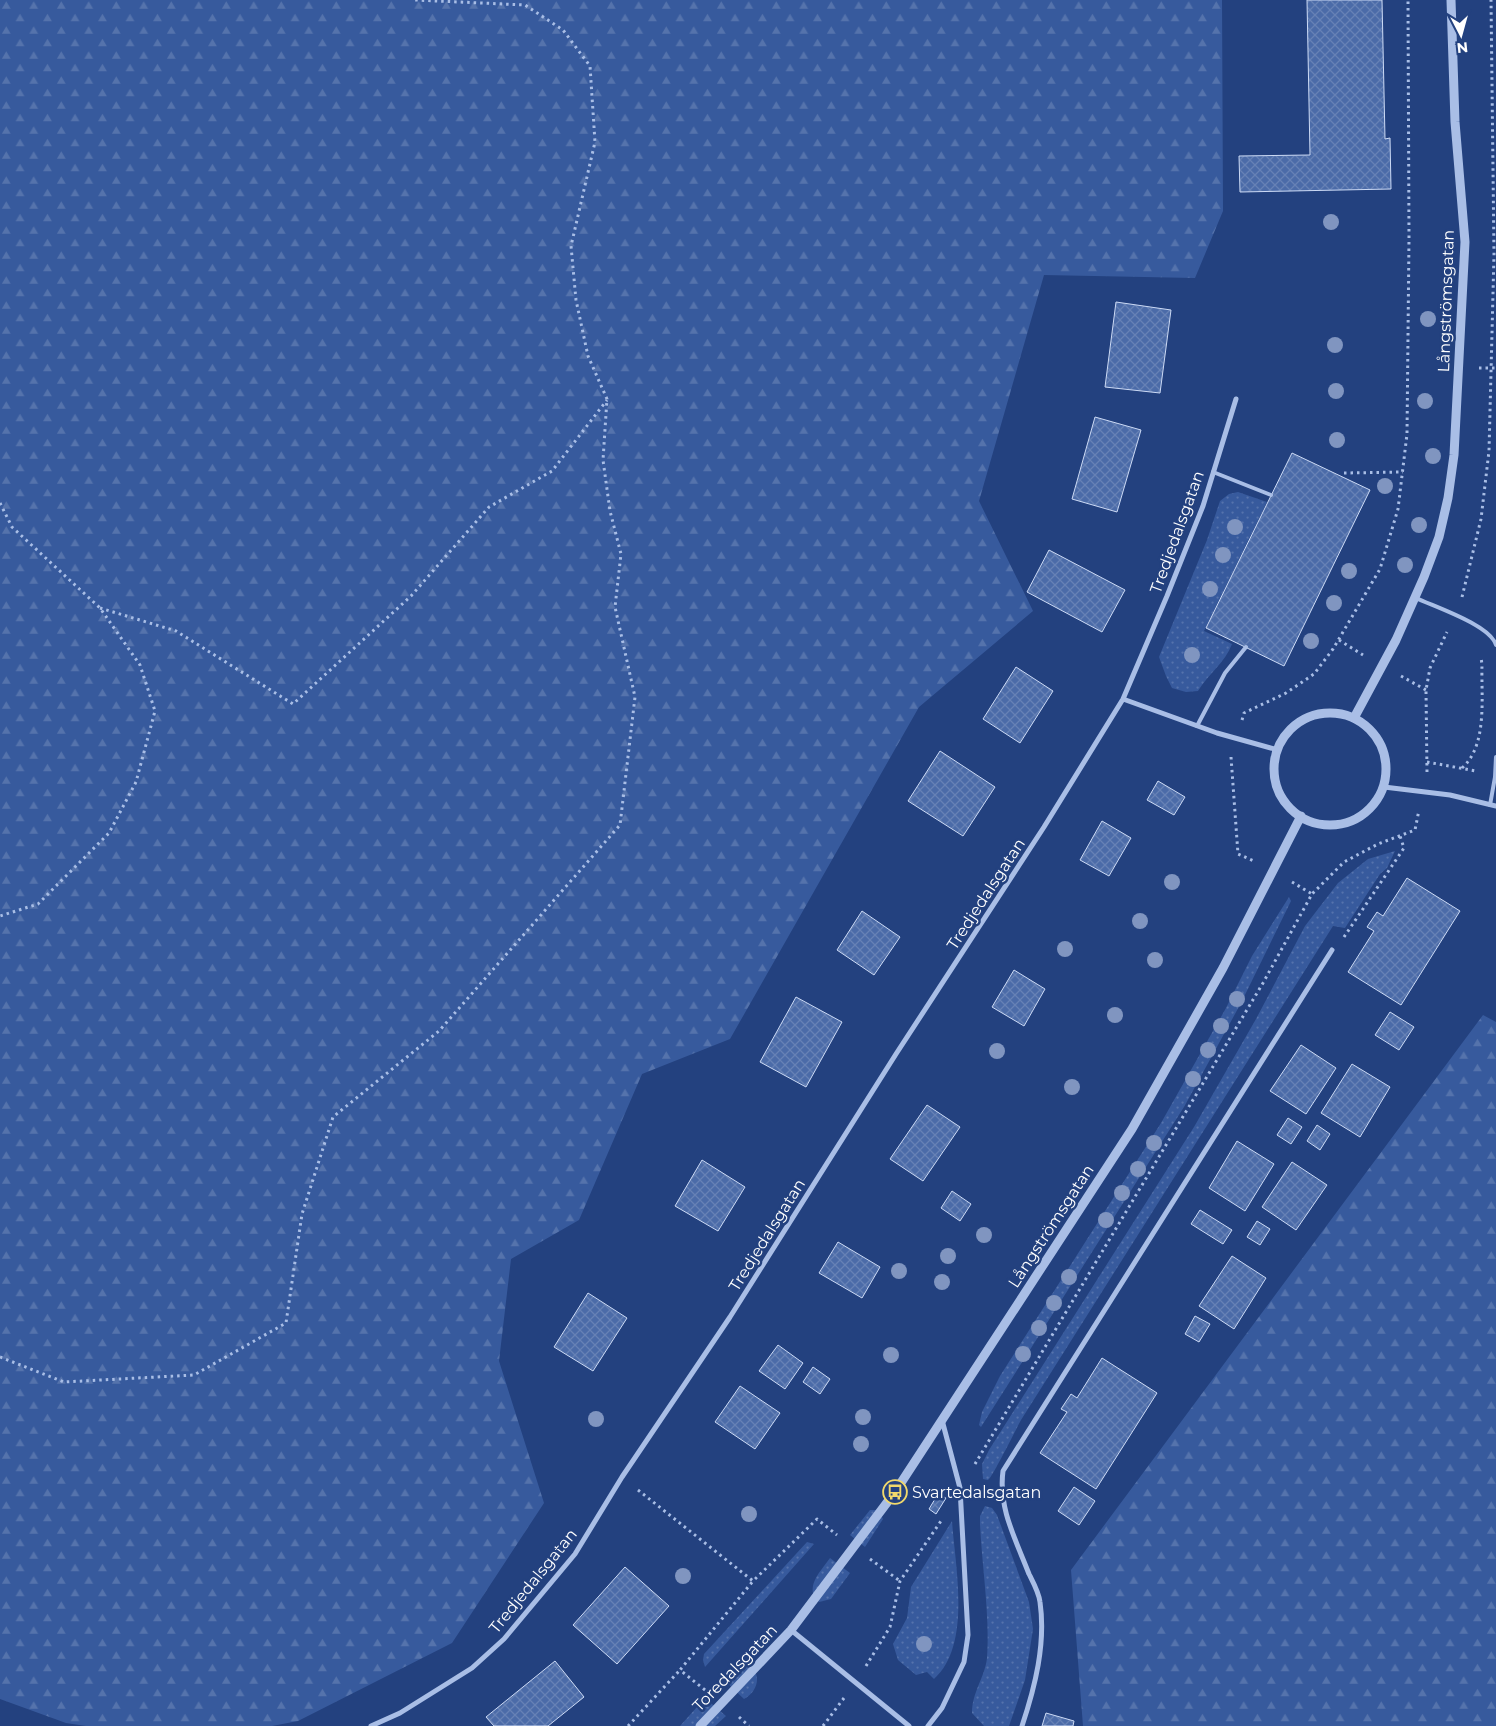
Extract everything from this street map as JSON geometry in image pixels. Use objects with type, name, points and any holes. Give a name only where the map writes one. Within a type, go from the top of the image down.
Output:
[{"type":"street","name":"Långströmsgatan","points":[[1354,718],[1416,598],[1439,537],[1448,498],[1455,445],[1465,242],[1455,122],[1452,0]]},
{"type":"street","name":"Tredjedalsgatan","points":[[371,1726],[400,1713],[472,1668],[504,1639],[575,1554],[622,1477],[730,1317],[896,1054],[1044,827],[1122,699],[1167,596],[1203,506],[1236,399]]},
{"type":"street","points":[[1122,699],[1197,726],[1278,750]]},
{"type":"street","points":[[1339,714],[1354,718],[1368,727],[1381,747],[1386,771],[1384,787],[1376,801],[1364,813],[1349,822],[1333,825],[1316,823],[1301,816],[1289,807],[1280,794],[1276,780],[1275,764],[1278,750],[1285,736],[1296,725],[1309,717],[1339,714]]},
{"type":"street","points":[[1384,787],[1423,791],[1496,806]]},
{"type":"street","name":"Långströmsgatan","points":[[791,1630],[852,1546],[895,1492],[1132,1129],[1223,968],[1301,816]]},
{"type":"street","points":[[1022,1726],[1034,1691],[1040,1648],[1040,1601],[1005,1514],[1002,1485],[1004,1471],[1332,950]]},
{"type":"street","points":[[928,1726],[942,1708],[964,1662],[968,1635],[960,1488],[942,1420]]},
{"type":"street","points":[[791,1630],[909,1726]]},
{"type":"street","name":"Toredalsgatan","points":[[700,1726],[791,1630]]},
{"type":"lane","points":[[1213,472],[1271,495]]},
{"type":"lane","points":[[1416,598],[1482,628],[1494,638],[1496,645]]},
{"type":"lane","points":[[1197,726],[1225,672],[1246,648]]},
{"type":"lane","points":[[1490,804],[1496,757]]},
{"type":"path","points":[[0,1357],[64,1382],[194,1375],[286,1323],[302,1214],[333,1117],[439,1031],[620,825],[635,697],[615,606],[621,554],[610,511],[603,460],[608,400],[588,356],[576,300],[571,246],[595,142],[590,66],[563,30],[525,5],[415,0]]},
{"type":"path","points":[[1358,610],[1380,568],[1398,509],[1407,434],[1409,287],[1408,0]]},
{"type":"path","points":[[100,608],[176,631],[293,704],[411,596],[489,507],[552,471],[608,400]]},
{"type":"path","points":[[1344,474],[1403,472]]},
{"type":"path","points":[[0,503],[12,527],[100,608],[140,665],[155,711],[136,782],[109,834],[38,904],[0,916]]},
{"type":"path","points":[[1446,636],[1452,637]]},
{"type":"path","points":[[1462,768],[1471,760],[1478,743],[1482,665],[1480,652]]},
{"type":"path","points":[[1427,762],[1495,776]]},
{"type":"path","points":[[823,1726],[855,1683],[890,1627],[900,1581],[944,1517],[1263,983],[1312,894],[1344,862],[1378,844],[1415,830],[1423,791]]},
{"type":"path","points":[[1332,950],[1347,934],[1404,848],[1400,836]]},
{"type":"path","points":[[622,1477],[753,1581]]},
{"type":"path","points":[[628,1726],[680,1670],[753,1581],[817,1519],[900,1581]]},
{"type":"path","points":[[680,1670],[722,1702],[749,1726]]},
{"type":"green space","points":[[0,0],[1222,0],[1223,211],[1195,278],[1044,275],[979,501],[1033,611],[919,707],[730,1039],[642,1074],[579,1220],[511,1259],[499,1361],[544,1503],[452,1643],[298,1721],[272,1726],[86,1726],[66,1723],[0,1699]]},
{"type":"green space","points":[[1238,492],[1267,502],[1204,631],[1232,644],[1221,663],[1198,691],[1186,692],[1172,688],[1159,657],[1207,540],[1220,501],[1229,494]]},
{"type":"green space","points":[[1395,851],[1387,868],[1380,874],[1345,928],[1333,926],[1021,1420],[999,1463],[988,1480],[983,1479],[982,1464],[989,1450],[1194,1127],[1256,1019],[1305,926],[1338,883],[1368,859]]},
{"type":"green space","points":[[1289,897],[1291,901],[1241,1003],[1184,1107],[981,1427],[979,1425],[982,1412],[1000,1376],[1161,1123],[1226,1008],[1252,956]]},
{"type":"green space","points":[[1483,1015],[1496,1022],[1496,1726],[1083,1726],[1071,1570]]},
{"type":"green space","points":[[985,1506],[992,1508],[997,1515],[1029,1602],[1033,1629],[1025,1680],[1009,1726],[984,1726],[972,1713],[974,1698],[987,1658],[987,1608],[980,1524],[980,1516]]},
{"type":"green space","points":[[870,1510],[878,1510],[883,1519],[865,1547],[850,1535]]},
{"type":"green space","points":[[952,1521],[958,1582],[957,1626],[953,1646],[946,1664],[934,1679],[927,1672],[916,1675],[898,1660],[893,1644],[907,1618],[911,1587]]},
{"type":"green space","points":[[807,1542],[814,1544],[705,1667],[704,1654]]},
{"type":"green space","points":[[830,1558],[850,1573],[831,1599],[819,1602],[815,1597],[813,1585],[818,1574]]},
{"type":"green space","points":[[740,1664],[752,1668],[757,1678],[754,1690],[744,1699],[722,1678],[732,1668]]},
{"type":"green space","points":[[705,1698],[726,1716],[715,1726],[680,1726]]},
{"type":"building","points":[[1307,0],[1382,0],[1385,139],[1390,138],[1391,189],[1240,192],[1239,156],[1310,155]]},
{"type":"building","points":[[1116,302],[1171,310],[1160,393],[1105,387]]},
{"type":"building","points":[[1095,417],[1141,430],[1117,512],[1072,499]]},
{"type":"building","points":[[1292,453],[1370,490],[1284,666],[1206,628]]},
{"type":"building","points":[[1049,550],[1125,590],[1102,632],[1027,592]]},
{"type":"building","points":[[1016,667],[1053,691],[1020,743],[983,719]]},
{"type":"building","points":[[940,751],[995,787],[963,836],[908,801]]},
{"type":"building","points":[[1158,781],[1185,797],[1174,815],[1147,800]]},
{"type":"building","points":[[1102,821],[1131,838],[1109,876],[1080,860]]},
{"type":"building","points":[[1407,878],[1460,911],[1401,1005],[1348,972],[1374,931],[1367,927],[1377,912],[1383,916]]},
{"type":"building","points":[[862,911],[900,937],[874,975],[837,950]]},
{"type":"building","points":[[1014,970],[1045,989],[1024,1026],[992,1007]]},
{"type":"building","points":[[796,997],[842,1022],[806,1087],[760,1062]]},
{"type":"building","points":[[1390,1012],[1414,1027],[1399,1050],[1375,1035]]},
{"type":"building","points":[[1301,1045],[1336,1068],[1306,1114],[1270,1091]]},
{"type":"building","points":[[1352,1064],[1390,1087],[1360,1137],[1321,1113]]},
{"type":"building","points":[[927,1105],[960,1127],[923,1181],[890,1159]]},
{"type":"building","points":[[1288,1118],[1302,1127],[1291,1144],[1277,1135]]},
{"type":"building","points":[[1317,1125],[1330,1134],[1320,1150],[1307,1141]]},
{"type":"building","points":[[1237,1141],[1274,1164],[1245,1211],[1209,1188]]},
{"type":"building","points":[[702,1160],[745,1187],[718,1231],[675,1206]]},
{"type":"building","points":[[1292,1162],[1327,1185],[1296,1230],[1262,1207]]},
{"type":"building","points":[[952,1191],[971,1204],[960,1221],[941,1208]]},
{"type":"building","points":[[1200,1210],[1232,1230],[1223,1244],[1191,1224]]},
{"type":"building","points":[[1257,1221],[1270,1229],[1260,1245],[1247,1237]]},
{"type":"building","points":[[838,1242],[880,1267],[862,1298],[819,1273]]},
{"type":"building","points":[[1232,1256],[1266,1278],[1234,1329],[1199,1306]]},
{"type":"building","points":[[588,1293],[627,1318],[593,1371],[554,1347]]},
{"type":"building","points":[[1195,1316],[1210,1324],[1199,1342],[1185,1334]]},
{"type":"building","points":[[778,1345],[803,1363],[785,1389],[759,1371]]},
{"type":"building","points":[[1102,1358],[1157,1393],[1096,1489],[1040,1453],[1067,1412],[1061,1409],[1071,1394],[1077,1398]]},
{"type":"building","points":[[813,1367],[830,1379],[820,1394],[803,1382]]},
{"type":"building","points":[[740,1386],[780,1413],[755,1449],[715,1422]]},
{"type":"building","points":[[1074,1487],[1095,1501],[1079,1525],[1058,1511]]},
{"type":"building","points":[[938,1494],[946,1498],[936,1514],[929,1509]]},
{"type":"building","points":[[625,1567],[669,1606],[617,1664],[573,1625]]},
{"type":"building","points":[[555,1661],[584,1697],[548,1726],[494,1726],[486,1717]]},
{"type":"building","points":[[1046,1713],[1074,1721],[1073,1726],[1042,1726]]},
{"type":"place","name":"Svartedalsgatan","points":[[895,1492]]}]
